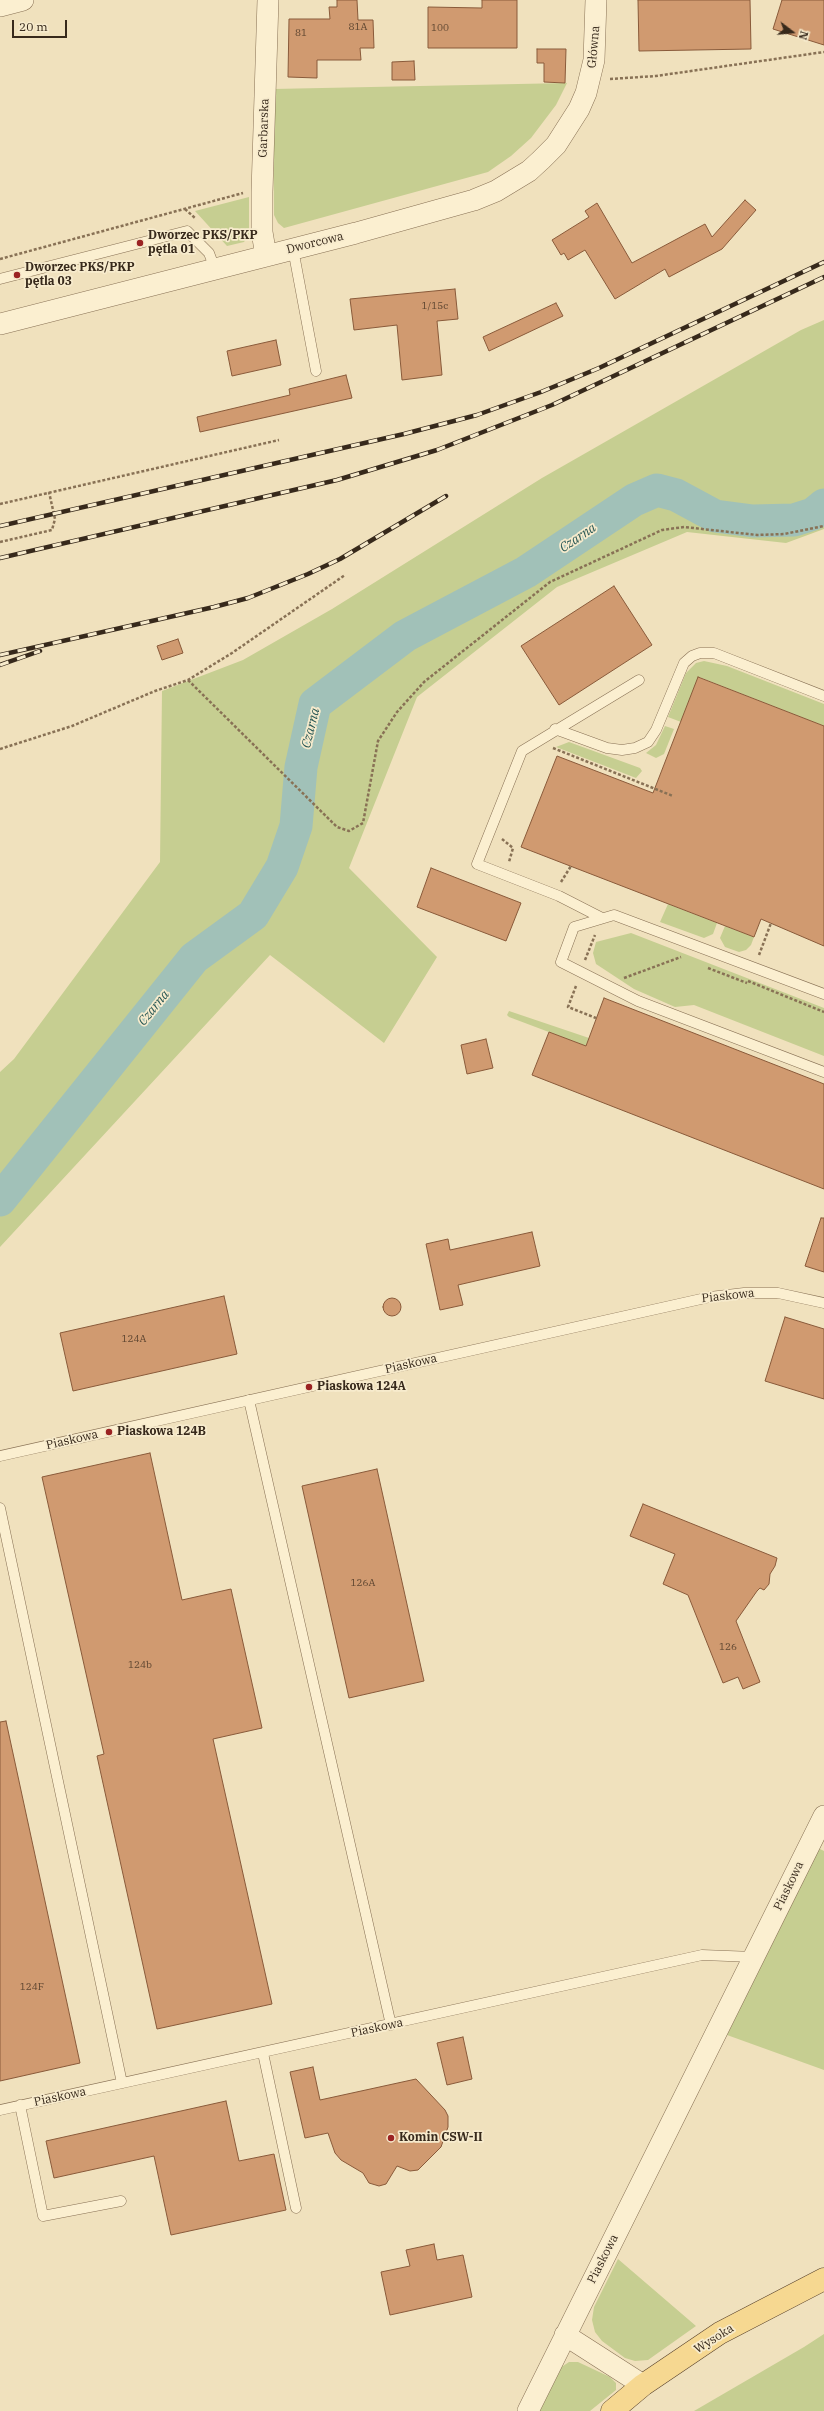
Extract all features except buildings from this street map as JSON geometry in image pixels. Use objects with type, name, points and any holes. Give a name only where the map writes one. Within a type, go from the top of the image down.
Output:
[{"type":"main road","name":"Wysoka","points":[[612,2411],[643,2385],[720,2333],[824,2279]]},
{"type":"street","points":[[0,6],[23,0]]},
{"type":"street","name":"Garbarska","points":[[266,256],[262,232],[262,192],[268,0]]},
{"type":"street","name":"Główna","points":[[586,93],[594,60],[596,0]]},
{"type":"street","name":"Dworcowa","points":[[0,324],[293,249],[467,202],[496,191],[529,171],[556,145],[569,126],[586,93]]},
{"type":"street","name":"Piaskowa","points":[[528,2411],[824,1816]]},
{"type":"street","points":[[565,2335],[643,2385]]},
{"type":"lane","points":[[0,279],[187,231],[209,252],[215,269]]},
{"type":"lane","points":[[293,249],[316,371]]},
{"type":"lane","points":[[555,729],[607,748],[622,750],[635,748],[648,742],[656,730],[684,663],[692,656],[700,653],[714,653],[824,696]]},
{"type":"lane","points":[[602,918],[559,896],[477,864],[522,751],[555,729],[639,680]]},
{"type":"lane","points":[[824,994],[614,915],[574,927],[561,962],[638,1001],[824,1072]]},
{"type":"lane","name":"Piaskowa","points":[[0,1456],[710,1297],[744,1293],[778,1293],[824,1303]]},
{"type":"lane","points":[[249,1400],[391,2025]]},
{"type":"lane","points":[[0,1508],[122,2083]]},
{"type":"lane","name":"Piaskowa","points":[[0,2110],[391,2025],[702,1955],[754,1957]]},
{"type":"lane","points":[[263,2053],[296,2208]]},
{"type":"lane","points":[[20,2105],[43,2216],[121,2201]]},
{"type":"path","points":[[603,80],[656,76],[824,52]]},
{"type":"path","points":[[0,259],[247,192],[262,192]]},
{"type":"path","points":[[0,504],[279,440]]},
{"type":"path","points":[[0,542],[52,530],[55,519],[49,492]]},
{"type":"path","points":[[188,680],[273,762],[337,827],[350,831],[363,823],[378,741],[397,712],[424,682],[550,582],[662,530],[684,527],[771,534],[824,526]]},
{"type":"path","points":[[0,749],[72,726],[155,691],[188,680],[232,653],[345,575]]},
{"type":"path","points":[[547,748],[554,748],[673,796]]},
{"type":"path","points":[[499,836],[513,848],[508,862],[515,864]]},
{"type":"path","points":[[561,882],[571,866]]},
{"type":"path","points":[[554,879],[567,887]]},
{"type":"path","points":[[673,954],[688,960]]},
{"type":"path","points":[[607,986],[681,957]]},
{"type":"path","points":[[703,965],[747,982]]},
{"type":"green space","points":[[567,83],[556,105],[531,138],[511,156],[488,172],[284,228],[278,223],[274,215],[273,89]]},
{"type":"green space","points":[[249,197],[249,235],[244,242],[227,246],[195,211]]},
{"type":"green space","points":[[824,320],[824,529],[786,543],[687,532],[557,587],[417,697],[349,868],[437,957],[384,1043],[270,955],[0,1247],[0,1072],[14,1059],[160,862],[162,691],[243,660],[332,609],[542,478],[801,330]]},
{"type":"green space","points":[[704,661],[727,666],[824,704],[824,726],[699,677],[681,722],[668,717],[686,673],[696,663]]},
{"type":"green space","points":[[665,726],[674,729],[664,754],[656,758],[646,753],[656,745]]},
{"type":"green space","points":[[569,742],[640,768],[642,771],[636,778],[556,747]]},
{"type":"green space","points":[[668,904],[717,923],[713,934],[704,938],[660,922]]},
{"type":"green space","points":[[725,926],[754,937],[751,945],[746,950],[739,952],[725,947],[720,938]]},
{"type":"green space","points":[[631,933],[824,1008],[824,1056],[694,1005],[675,1007],[634,989],[596,964],[593,953],[596,942]]},
{"type":"green space","points":[[509,1011],[589,1038],[586,1046],[509,1017],[507,1015]]},
{"type":"green space","points":[[818,1848],[824,1851],[824,2070],[727,2035]]},
{"type":"green space","points":[[618,2259],[696,2326],[648,2360],[635,2361],[625,2358],[602,2341],[595,2332],[592,2320],[594,2307]]},
{"type":"green space","points":[[824,2334],[824,2411],[694,2411],[804,2347]]},
{"type":"green space","points":[[569,2362],[578,2362],[610,2377],[616,2383],[616,2390],[590,2411],[539,2411],[560,2368]]},
{"type":"waterway","name":"Czarna","points":[[0,1200],[194,958],[253,915],[282,867],[296,826],[301,767],[315,704],[405,636],[526,572],[634,500],[657,490],[676,495],[715,516],[753,521],[794,520],[813,514],[824,505]]},
{"type":"railway","points":[[0,526],[404,434],[477,415],[541,392],[599,368],[824,262]]},
{"type":"railway","points":[[0,558],[337,480],[437,450],[552,405],[824,277]]},
{"type":"railway","points":[[0,655],[248,598],[308,574],[340,559],[446,496]]},
{"type":"railway","points":[[0,665],[40,651]]},
{"type":"place","name":"Dworzec PKS/PKP pętla 01","points":[[140,243]]},
{"type":"place","name":"Dworzec PKS/PKP pętla 03","points":[[17,275]]},
{"type":"place","name":"Piaskowa 124A","points":[[309,1387]]},
{"type":"place","name":"Piaskowa 124B","points":[[109,1432]]},
{"type":"place","name":"Komin CSW-II","points":[[391,2138]]}]
